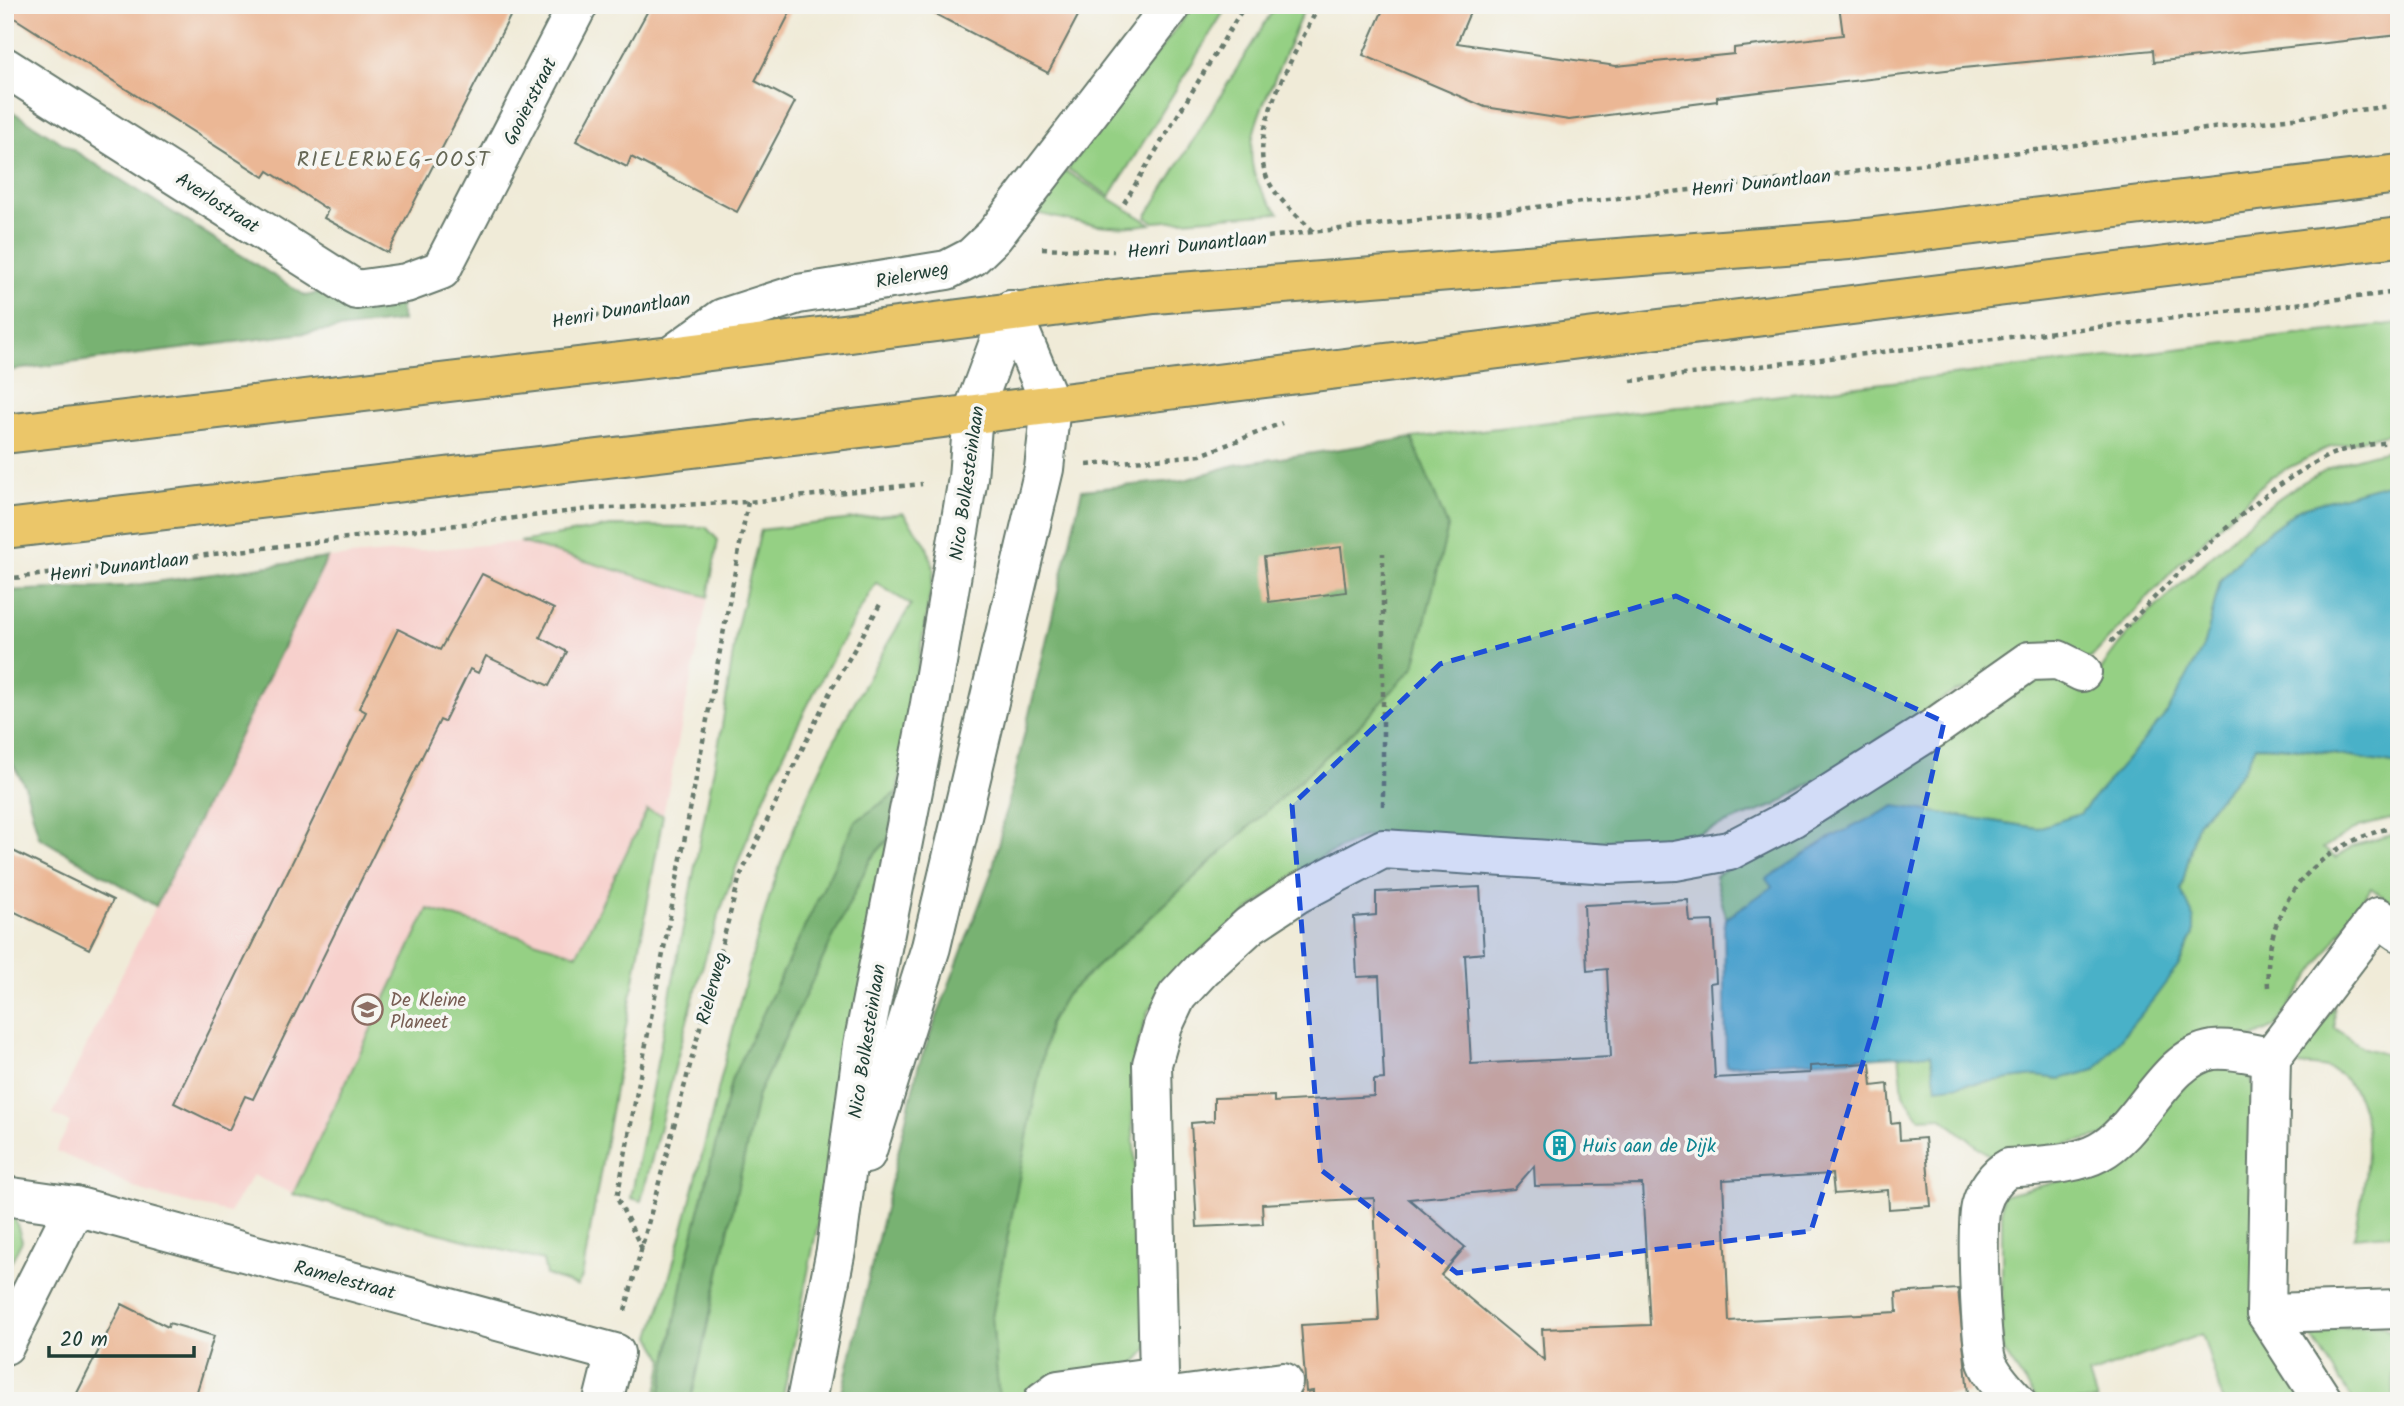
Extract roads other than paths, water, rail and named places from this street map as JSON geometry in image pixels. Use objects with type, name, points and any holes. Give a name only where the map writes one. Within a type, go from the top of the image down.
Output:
[{"type":"main road","points":[[5,434],[671,356],[1011,310],[1168,293],[1849,240],[2399,174]]},
{"type":"main road","points":[[5,529],[895,424],[973,412],[1051,405],[2399,237]]},
{"type":"street","name":"Gooierstraat","points":[[441,270],[578,5]]},
{"type":"street","name":"Rielerweg","points":[[671,356],[723,318],[798,293],[947,271],[972,257],[994,236],[1172,5]]},
{"type":"street","name":"Averlostraat","points":[[5,67],[356,290],[406,284],[441,270]]},
{"type":"street","name":"Nico Bolkesteinlaan","points":[[836,1250],[931,947],[1044,469],[1051,405],[1011,310]]},
{"type":"street","name":"Nico Bolkesteinlaan","points":[[806,1401],[836,1250],[863,1045],[930,704],[968,478],[973,412],[1011,310]]},
{"type":"street","points":[[1163,1392],[1153,1064],[1163,1026],[1177,996],[1250,925],[1336,870],[1383,849],[1609,864],[1675,861],[1729,851],[1792,818],[1934,728],[2029,661],[2058,660],[2082,672]]},
{"type":"street","points":[[2323,1401],[2266,1313],[2271,1057],[2378,916],[2399,932]]},
{"type":"street","points":[[2016,1401],[1995,1377],[1987,1361],[1981,1333],[1980,1208],[1991,1185],[2001,1172],[2010,1168],[2081,1159],[2099,1152],[2121,1137],[2172,1075],[2194,1057],[2213,1050],[2271,1057]]},
{"type":"street","name":"Ramelestraat","points":[[5,1196],[75,1206],[615,1353],[603,1401]]},
{"type":"street","points":[[5,1345],[75,1206]]},
{"type":"street","points":[[2266,1313],[2399,1309]]},
{"type":"street","points":[[1044,1401],[1058,1390],[1163,1392],[1283,1382]]},
{"type":"water","points":[[2399,483],[2399,765],[2310,750],[2256,746],[2242,772],[2197,823],[2181,890],[2194,918],[2194,934],[2179,965],[2095,1070],[2060,1079],[2035,1076],[1936,1088],[1931,1054],[1726,1066],[1724,926],[1726,918],[1772,887],[1766,879],[1828,839],[1895,806],[2038,828],[2080,814],[2167,713],[2205,644],[2220,581],[2253,543],[2299,509]]},
{"type":"place","name":"De Kleine Planeet","points":[[367,1010]]},
{"type":"place","name":"Huis aan de Dijk","points":[[1559,1145]]},
{"type":"district","name":"RIELERWEG-OOST","points":[[394,159]]}]
